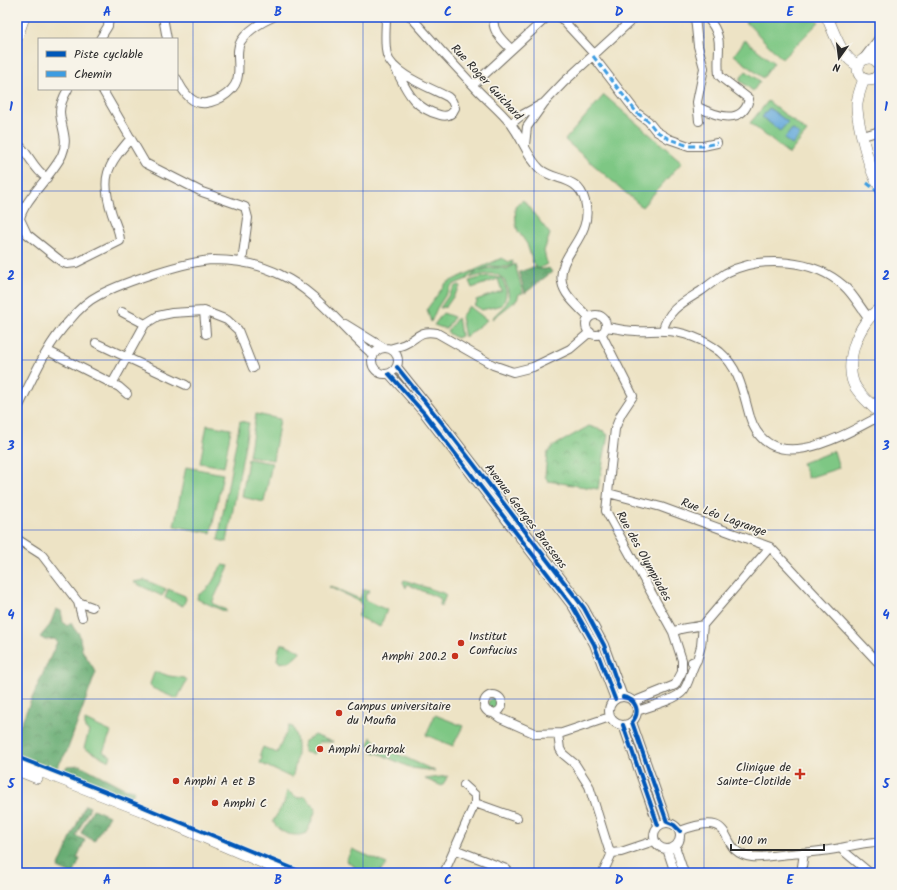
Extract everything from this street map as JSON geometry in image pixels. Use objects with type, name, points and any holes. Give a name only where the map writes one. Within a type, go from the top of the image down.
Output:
[{"type":"main road","points":[[17,37],[24,17]]},
{"type":"main road","points":[[827,17],[848,60],[861,62],[871,58],[879,66],[878,75],[873,79],[864,79],[859,75],[861,62]]},
{"type":"main road","points":[[864,79],[857,102],[858,116],[873,175],[880,186]]},
{"type":"main road","points":[[880,309],[868,317],[862,326],[850,363],[856,388],[875,403],[880,414]]},
{"type":"main road","points":[[17,762],[143,811],[287,873]]},
{"type":"main road","points":[[17,770],[139,818],[268,873]]},
{"type":"street","points":[[101,38],[108,26],[109,17]]},
{"type":"street","points":[[163,17],[167,38]]},
{"type":"street","points":[[178,80],[189,97],[196,102],[201,103],[212,102],[232,90],[238,76],[238,55],[241,41],[259,20],[273,17]]},
{"type":"street","points":[[386,17],[387,55],[395,68],[418,105],[424,110],[444,116],[449,115],[453,111],[454,108],[452,101],[448,97],[403,74],[395,68]]},
{"type":"street","name":"Rue Roger Guichard","points":[[411,17],[472,85],[513,127],[540,169],[548,174],[562,178],[574,184],[585,199],[587,215],[586,223],[576,244],[565,261],[561,274],[562,283],[574,302],[589,318]]},
{"type":"street","points":[[494,17],[493,24],[497,34],[511,49]]},
{"type":"street","points":[[472,85],[547,17]]},
{"type":"street","points":[[560,17],[594,56],[637,113],[648,121],[656,131],[670,139],[689,146],[703,146],[716,143]]},
{"type":"street","points":[[525,145],[527,127],[544,103],[636,17]]},
{"type":"street","points":[[695,17],[698,46],[704,68],[697,102],[699,121]]},
{"type":"street","points":[[698,107],[710,113],[726,117],[737,116],[744,111],[749,99],[719,75],[718,36],[715,27],[707,17]]},
{"type":"street","points":[[861,62],[880,37]]},
{"type":"street","points":[[879,66],[880,37]]},
{"type":"street","points":[[68,90],[61,106],[60,114],[65,134],[65,145],[60,159],[22,211],[20,219],[27,234],[52,256],[62,262],[72,264],[120,241],[120,235],[110,206],[106,176],[116,155],[131,138]]},
{"type":"street","points":[[103,90],[145,162],[150,166],[202,192],[245,208],[248,218],[242,262]]},
{"type":"street","points":[[513,127],[522,115],[544,103]]},
{"type":"street","points":[[513,127],[527,127]]},
{"type":"street","points":[[863,136],[880,131]]},
{"type":"street","points":[[18,144],[25,150],[30,161],[47,178]]},
{"type":"street","points":[[17,410],[48,351],[68,321],[82,307],[98,296],[126,283],[184,265],[212,260],[242,262],[265,267],[298,284],[370,352],[373,358]]},
{"type":"street","points":[[663,330],[666,319],[674,310],[726,273],[749,265],[774,262],[801,264],[823,272],[844,286],[868,317]]},
{"type":"street","points":[[112,384],[145,324],[158,316],[165,314],[204,311],[227,320],[238,330],[253,368]]},
{"type":"street","points":[[204,311],[206,334]]},
{"type":"street","points":[[122,312],[145,324]]},
{"type":"street","points":[[604,330],[601,317],[595,316],[589,318],[586,323],[590,332],[597,335],[604,330],[663,330],[687,335],[707,343],[720,353],[733,367],[742,385],[750,418],[756,431],[766,441],[776,446],[798,451],[813,447],[880,414]]},
{"type":"street","points":[[336,319],[396,353],[398,364]]},
{"type":"street","name":"Rue des Olympiades","points":[[604,330],[633,396],[621,414],[615,429],[606,511],[672,632],[682,660]]},
{"type":"street","points":[[406,344],[387,348],[374,353],[373,366],[381,374],[389,374],[398,364],[406,344],[415,336],[426,331],[437,333],[493,364],[513,372],[533,367],[563,352],[590,332]]},
{"type":"street","points":[[96,343],[186,385]]},
{"type":"street","points":[[48,351],[112,384],[127,394]]},
{"type":"street","name":"Avenue Georges Brassens","points":[[398,364],[584,608],[604,645],[619,688],[619,698]]},
{"type":"street","name":"Avenue Georges Brassens","points":[[389,374],[424,413],[573,607],[594,644],[619,698]]},
{"type":"street","name":"Rue Léo Lagrange","points":[[608,493],[661,506],[770,547],[877,661],[880,661]]},
{"type":"street","points":[[17,539],[42,555],[78,602],[82,617]]},
{"type":"street","points":[[672,632],[678,629],[692,628],[703,625],[763,558],[770,547]]},
{"type":"street","points":[[78,602],[92,607]]},
{"type":"street","points":[[663,823],[632,722],[637,711],[678,696],[684,691],[691,668],[700,650],[703,625]]},
{"type":"street","points":[[692,628],[701,640]]},
{"type":"street","points":[[632,722],[623,725],[616,723],[610,717],[610,705],[619,698],[633,702],[676,685],[682,672],[682,660],[692,662],[696,660]]},
{"type":"street","points":[[633,702],[637,711]]},
{"type":"street","points":[[495,711],[500,718],[506,719],[536,734],[558,734],[610,717]]},
{"type":"street","points":[[623,725],[663,823]]},
{"type":"street","points":[[558,734],[560,749],[563,754],[575,764],[589,786],[609,850],[612,853]]},
{"type":"street","points":[[444,873],[475,803],[475,795],[464,785]]},
{"type":"street","points":[[475,803],[517,818]]},
{"type":"street","points":[[663,823],[674,825],[680,831],[680,839],[675,846],[667,849],[659,847],[654,841],[654,832],[663,823]]},
{"type":"street","points":[[680,831],[698,824],[712,824],[722,829],[737,852],[753,858],[840,848],[864,842],[880,842]]},
{"type":"street","points":[[612,853],[621,852],[654,841]]},
{"type":"street","points":[[675,846],[684,873]]},
{"type":"street","points":[[840,848],[870,873]]},
{"type":"street","points":[[454,849],[506,869],[510,873]]},
{"type":"street","points":[[667,849],[675,873]]},
{"type":"street","points":[[603,873],[612,853]]},
{"type":"street","points":[[801,873],[804,853]]},
{"type":"green space","points":[[741,17],[814,17],[819,22],[782,59]]},
{"type":"green space","points":[[745,40],[774,63],[763,78],[734,55]]},
{"type":"green space","points":[[746,71],[760,81],[753,91],[739,80]]},
{"type":"green space","points":[[604,95],[682,162],[642,207],[565,140]]},
{"type":"green space","points":[[768,101],[807,132],[789,154],[750,123]]},
{"type":"green space","points":[[523,200],[550,234],[544,251],[547,264],[538,269],[533,263],[527,244],[518,231],[516,224],[515,207]]},
{"type":"green space","points":[[502,258],[509,262],[513,261],[512,265],[507,267],[490,266],[470,275],[467,279],[452,285],[437,308],[431,322],[427,309],[446,283]]},
{"type":"green space","points":[[515,264],[523,293],[519,294],[517,300],[492,319],[508,300],[508,292],[505,281],[501,277],[492,274],[470,278],[482,270],[492,268],[507,269]]},
{"type":"green space","points":[[534,267],[542,269],[549,268],[552,272],[525,293],[519,272]]},
{"type":"green space","points":[[487,276],[501,278],[506,288],[506,294],[502,305],[482,310],[474,305],[477,303],[476,300],[502,291],[498,279],[472,288],[469,281]]},
{"type":"green space","points":[[460,285],[446,307],[440,308],[455,286]]},
{"type":"green space","points":[[469,306],[487,320],[465,337],[461,317]]},
{"type":"green space","points":[[443,313],[454,317],[446,329],[434,325]]},
{"type":"green space","points":[[457,318],[461,336],[456,338],[447,332]]},
{"type":"green space","points":[[256,414],[280,419],[273,460],[249,456]]},
{"type":"green space","points":[[240,421],[249,423],[227,542],[218,540]]},
{"type":"green space","points":[[207,425],[231,429],[224,467],[200,463]]},
{"type":"green space","points":[[589,426],[604,431],[608,435],[598,489],[548,481],[545,476],[547,454],[552,447]]},
{"type":"green space","points":[[834,451],[839,468],[808,478],[802,463]]},
{"type":"green space","points":[[248,459],[272,463],[264,502],[242,497]]},
{"type":"green space","points":[[186,467],[223,474],[211,533],[174,526]]},
{"type":"green space","points":[[223,565],[229,566],[212,603],[226,610],[226,612],[197,599],[198,595],[210,585]]},
{"type":"green space","points":[[145,580],[166,589],[162,596],[133,582]]},
{"type":"green space","points":[[404,580],[446,595],[441,607],[441,599],[407,584],[406,588],[403,582]]},
{"type":"green space","points":[[330,586],[360,599],[363,590],[370,590],[366,593],[365,600],[387,610],[380,627],[358,617],[362,606],[359,601],[329,587]]},
{"type":"green space","points":[[168,589],[185,596],[186,599],[183,606],[165,598]]},
{"type":"green space","points":[[56,609],[61,611],[63,622],[67,626],[71,623],[75,630],[79,633],[82,650],[96,672],[67,751],[55,771],[17,754],[17,732],[57,642],[55,639],[45,640],[40,637],[50,625]]},
{"type":"green space","points":[[281,644],[285,644],[300,651],[300,653],[291,661],[281,663],[277,660]]},
{"type":"green space","points":[[158,672],[169,676],[185,678],[187,680],[177,699],[152,688],[150,684],[154,673]]},
{"type":"green space","points":[[494,698],[498,700],[500,704],[498,708],[494,710],[490,708],[488,704],[490,700]]},
{"type":"green space","points":[[435,715],[463,726],[453,746],[426,735]]},
{"type":"green space","points":[[85,720],[111,732],[103,752],[111,756],[109,761],[84,748],[89,731],[85,729]]},
{"type":"green space","points":[[289,726],[293,727],[297,746],[292,778],[260,763],[262,758],[260,754],[263,747],[277,753]]},
{"type":"green space","points":[[314,735],[333,742],[319,742],[314,754],[304,752],[304,742]]},
{"type":"green space","points":[[371,737],[380,746],[435,771],[411,768],[373,752],[369,745]]},
{"type":"green space","points":[[80,765],[124,788],[135,790],[131,798],[127,799],[62,774],[67,766]]},
{"type":"green space","points":[[448,776],[442,786],[425,779]]},
{"type":"green space","points":[[287,791],[298,798],[305,796],[316,809],[307,833],[298,835],[288,834],[279,829],[273,821],[284,803]]},
{"type":"green space","points":[[85,805],[90,807],[76,836],[85,840],[77,858],[80,859],[74,873],[69,873],[58,868]]},
{"type":"green space","points":[[93,809],[109,816],[94,841],[81,833]]},
{"type":"green space","points":[[352,849],[387,864],[379,873],[354,873],[355,867],[346,861]]},
{"type":"water","points":[[769,108],[788,122],[780,131],[762,117]]},
{"type":"water","points":[[792,129],[800,135],[792,145],[784,139]]},
{"type":"marked path","points":[[593,56],[637,113],[648,121],[656,131],[669,139],[689,146],[703,146],[717,143]]},
{"type":"marked path","points":[[867,183],[877,191],[878,200]]},
{"type":"cycle path","points":[[397,367],[446,428],[584,608],[604,645],[619,688]]},
{"type":"cycle path","points":[[389,374],[424,413],[573,607],[594,644],[615,699]]},
{"type":"cycle path","points":[[623,697],[631,700],[636,706],[637,710],[635,718],[632,722],[667,822],[674,825],[680,831]]},
{"type":"cycle path","points":[[623,725],[658,825]]},
{"type":"cycle path","points":[[17,757],[304,873]]},
{"type":"place","name":"Institut Confucius","points":[[461,643]]},
{"type":"place","name":"Amphi 200.2","points":[[455,656]]},
{"type":"place","name":"Campus universitaire du Moufia","points":[[339,713]]},
{"type":"place","name":"Amphi Charpak","points":[[320,749]]},
{"type":"place","name":"Clinique de Sainte-Clotilde","points":[[800,774]]},
{"type":"place","name":"Amphi A et B","points":[[176,781]]},
{"type":"place","name":"Amphi C","points":[[215,803]]}]
